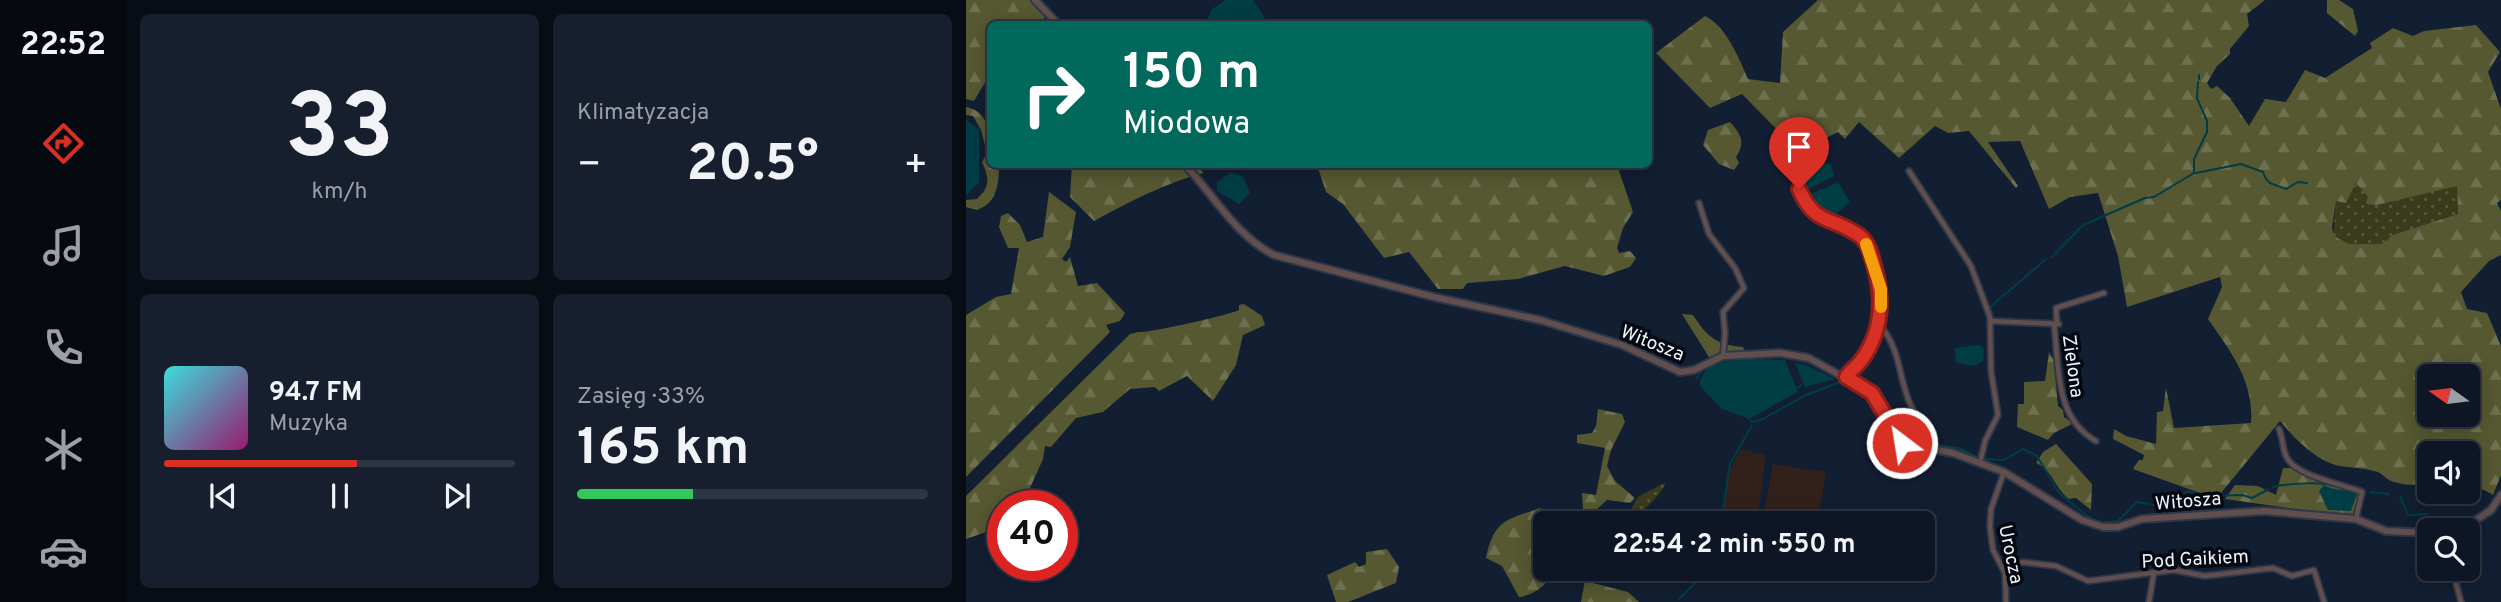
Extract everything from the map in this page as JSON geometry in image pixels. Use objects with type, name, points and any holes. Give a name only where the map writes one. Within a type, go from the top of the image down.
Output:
[{"type":"street","points":[[1035,0],[1055,21]]},
{"type":"street","points":[[1787,161],[1809,209],[1827,222],[1858,235],[1868,247],[1882,292],[1879,324],[1864,357],[1846,377]]},
{"type":"street","name":"Witosza","points":[[1187,168],[1240,230],[1258,247],[1274,255],[1434,297],[1540,320],[1622,345],[1680,372],[1694,370],[1723,356],[1791,354],[1809,358],[1872,393],[1902,443],[2004,472],[2082,520],[2103,527],[2118,527],[2153,518],[2254,511],[2356,519],[2386,531],[2417,532]]},
{"type":"street","points":[[1909,171],[1972,266],[1991,321],[1991,371],[1998,415],[1985,441],[1980,463]]},
{"type":"street","points":[[1699,203],[1709,234],[1735,268],[1744,288],[1723,312],[1723,356]]},
{"type":"street","name":"Zielona","points":[[2096,441],[2082,430],[2064,405],[2055,312],[2059,307],[2104,293]]},
{"type":"street","points":[[1991,321],[2057,324]]},
{"type":"street","points":[[1879,324],[1898,356],[1909,402],[1932,438],[1933,450]]},
{"type":"street","points":[[2278,429],[2285,455],[2292,464],[2362,492],[2356,519]]},
{"type":"street","name":"Urocza","points":[[2004,472],[1991,509],[1990,527],[1993,550],[2004,570],[2006,602]]},
{"type":"street","points":[[2480,518],[2491,510],[2501,495]]},
{"type":"street","name":"Pod Gaikiem","points":[[2004,570],[2022,562],[2056,566],[2085,581],[2180,570],[2216,575],[2273,568],[2292,576],[2314,570],[2324,602]]},
{"type":"street","points":[[2148,602],[2154,572]]},
{"type":"street","points":[[2456,581],[2461,602]]},
{"type":"shaded area","points":[[1225,0],[1253,0],[1267,21],[1206,21],[1212,9]]},
{"type":"shaded area","points":[[966,120],[979,129],[979,182],[966,196]]},
{"type":"shaded area","points":[[1825,163],[1831,164],[1834,176],[1805,191],[1801,176]]},
{"type":"shaded area","points":[[1230,173],[1243,176],[1250,193],[1239,204],[1217,191],[1217,182]]},
{"type":"shaded area","points":[[1838,182],[1850,202],[1835,215],[1820,213],[1809,195]]},
{"type":"shaded area","points":[[2356,183],[2377,205],[2457,185],[2458,214],[2392,235],[2384,244],[2349,244],[2333,236],[2336,201],[2346,202]]},
{"type":"shaded area","points":[[1980,345],[1984,349],[1983,361],[1974,366],[1956,363],[1955,348]]},
{"type":"shaded area","points":[[1785,360],[1798,392],[1749,419],[1722,409],[1700,386],[1701,377],[1711,366],[1727,361]]},
{"type":"shaded area","points":[[1795,363],[1806,365],[1835,379],[1805,387]]},
{"type":"shaded area","points":[[1740,449],[1766,455],[1759,511],[1723,511],[1728,475]]},
{"type":"shaded area","points":[[1773,464],[1826,472],[1819,511],[1764,511]]},
{"type":"shaded area","points":[[1666,482],[1643,511],[1630,511],[1638,497]]},
{"type":"shaded area","points":[[2324,485],[2357,494],[2351,511],[2328,510],[2319,491]]},
{"type":"green space","points":[[966,0],[1031,0],[1046,16],[1042,21],[987,21],[987,79],[974,101],[966,99]]},
{"type":"green space","points":[[1818,0],[2265,0],[2247,14],[2249,26],[2207,83],[2211,89],[2217,86],[2230,98],[2249,126],[2265,99],[2286,102],[2305,70],[2325,78],[2372,48],[2370,43],[2393,28],[2413,36],[2424,31],[2476,25],[2500,52],[2488,72],[2501,109],[2501,200],[2497,203],[2501,211],[2501,255],[2489,261],[2461,292],[2467,309],[2487,313],[2501,346],[2501,475],[2493,495],[2480,490],[2480,441],[2417,441],[2417,485],[2401,484],[2378,472],[2340,466],[2323,460],[2299,442],[2280,421],[2221,493],[2200,493],[2133,469],[2139,460],[2143,460],[2144,455],[2113,439],[2114,429],[2126,436],[2156,444],[2157,412],[2163,411],[2166,388],[2174,428],[2251,423],[2245,380],[2233,355],[2208,319],[2222,287],[2220,277],[2127,307],[2118,256],[2098,193],[2070,197],[2049,209],[2020,141],[1988,142],[2018,186],[2016,188],[1969,131],[1948,133],[1935,126],[1899,158],[1859,122],[1845,139],[1838,132],[1822,140],[1803,118],[1787,140],[1742,94],[1710,108],[1656,53],[1705,16],[1725,35],[1748,79],[1780,83],[1783,32]],"holes":[[[2356,183],[2368,197],[2366,204],[2377,205],[2457,186],[2458,214],[2392,235],[2383,244],[2349,244],[2334,236],[2332,228],[2336,201],[2346,203]]]},
{"type":"green space","points":[[2327,0],[2339,0],[2353,9],[2358,31],[2355,36],[2327,13]]},
{"type":"green space","points":[[966,107],[975,110],[985,122],[987,153],[981,130],[973,116],[966,115]]},
{"type":"green space","points":[[1730,122],[1739,134],[1741,142],[1736,157],[1739,163],[1734,170],[1719,164],[1703,145],[1708,130]]},
{"type":"green space","points":[[987,153],[987,168],[999,168],[997,186],[989,203],[977,210],[966,207],[966,200],[977,199],[987,186],[982,162]]},
{"type":"green space","points":[[1072,168],[1198,168],[1204,173],[1162,187],[1094,221],[1070,197]]},
{"type":"green space","points":[[1318,168],[1618,168],[1633,212],[1623,228],[1617,248],[1619,253],[1630,251],[1636,258],[1630,267],[1604,276],[1565,266],[1518,279],[1467,283],[1463,289],[1438,289],[1409,252],[1384,258],[1343,204],[1326,192]]},
{"type":"green space","points":[[1049,192],[1076,212],[1070,247],[1062,259],[1066,262],[1070,257],[1078,286],[1097,283],[1125,313],[1120,321],[1106,325],[1110,332],[966,477],[966,315],[996,297],[1011,294],[1019,248],[1008,248],[999,227],[1001,216],[1008,213],[1020,225],[1027,242],[1043,237]]},
{"type":"green space","points":[[1244,304],[1262,316],[1265,325],[1243,335],[1236,365],[1213,401],[1187,376],[1159,391],[1155,387],[1130,389],[1103,412],[1076,418],[1051,447],[1045,446],[1043,459],[1029,490],[987,490],[987,532],[966,539],[966,496],[1130,334],[1220,316],[1239,310],[1239,305]]},
{"type":"green space","points":[[1682,314],[1693,315],[1703,329],[1719,342],[1743,347],[1745,351],[1709,357]]},
{"type":"green space","points":[[2049,352],[2054,361],[2058,406],[2063,410],[2064,417],[2074,423],[2054,433],[2048,440],[2017,427],[2018,404],[2024,404],[2024,382],[2045,381]]},
{"type":"green space","points":[[1598,409],[1622,414],[1625,422],[1611,450],[1607,466],[1615,481],[1635,498],[1630,503],[1607,500],[1595,511],[1583,511],[1582,493],[1596,495],[1605,448],[1577,443],[1577,435],[1592,433],[1596,426]]},
{"type":"green space","points":[[2056,444],[2092,484],[2091,510],[2076,498],[2069,499],[2046,470],[2036,463],[2043,452]]},
{"type":"green space","points":[[2283,468],[2294,468],[2354,491],[2359,495],[2352,517],[2225,499],[2235,485],[2258,486],[2276,495]]},
{"type":"green space","points":[[1540,508],[1543,511],[1533,511],[1533,581],[1547,581],[1531,594],[1519,597],[1502,566],[1486,558],[1489,545],[1498,529],[1503,523]]},
{"type":"green space","points":[[1387,549],[1399,567],[1396,583],[1348,602],[1336,602],[1327,575],[1355,562],[1359,567],[1366,564],[1366,552]]},
{"type":"green space","points":[[1585,581],[1628,592],[1639,602],[1581,602]]},
{"type":"waterway","points":[[2052,257],[2083,225],[2145,198],[2154,197],[2194,173],[2194,159],[2207,132],[2207,121],[2197,98],[2198,82]]},
{"type":"waterway","points":[[2196,173],[2241,164],[2263,172],[2269,182],[2286,189],[2298,182],[2307,183]]},
{"type":"waterway","points":[[1989,308],[2046,259]]},
{"type":"waterway","points":[[1987,315],[1988,326]]},
{"type":"waterway","points":[[1802,360],[1819,367]]},
{"type":"waterway","points":[[1696,379],[1704,368]]},
{"type":"waterway","points":[[1851,377],[1874,387],[1895,421],[1919,434]]},
{"type":"waterway","points":[[1749,419],[1753,422],[1761,420],[1806,395],[1843,381]]},
{"type":"waterway","points":[[1798,388],[1802,384]]},
{"type":"waterway","points":[[1881,414],[1893,440]]},
{"type":"waterway","points":[[1723,511],[1730,464],[1752,425]]},
{"type":"waterway","points":[[1922,436],[1931,444]]},
{"type":"waterway","points":[[1936,445],[1959,448],[1979,458]]},
{"type":"waterway","points":[[1983,459],[2004,460],[2023,449],[2037,456],[2059,493],[2091,519],[2102,522]]},
{"type":"waterway","points":[[2273,487],[2312,483],[2333,486]]},
{"type":"waterway","points":[[2354,486],[2362,488]]},
{"type":"waterway","points":[[2153,505],[2171,502],[2188,491],[2203,496],[2242,495],[2252,498],[2269,489]]},
{"type":"waterway","points":[[2370,492],[2389,494]]},
{"type":"waterway","points":[[2400,496],[2408,515],[2427,514]]},
{"type":"waterway","points":[[2105,522],[2118,521],[2137,502],[2148,504]]},
{"type":"waterway","points":[[1678,600],[1697,581]]},
{"type":"slow traffic","points":[[1866,244],[1881,289],[1881,307]]},
{"type":"route","points":[[1799,189],[1809,209],[1818,217],[1858,235],[1868,247],[1882,292],[1879,324],[1864,357],[1846,377],[1872,393],[1897,439],[1902,443]]}]
